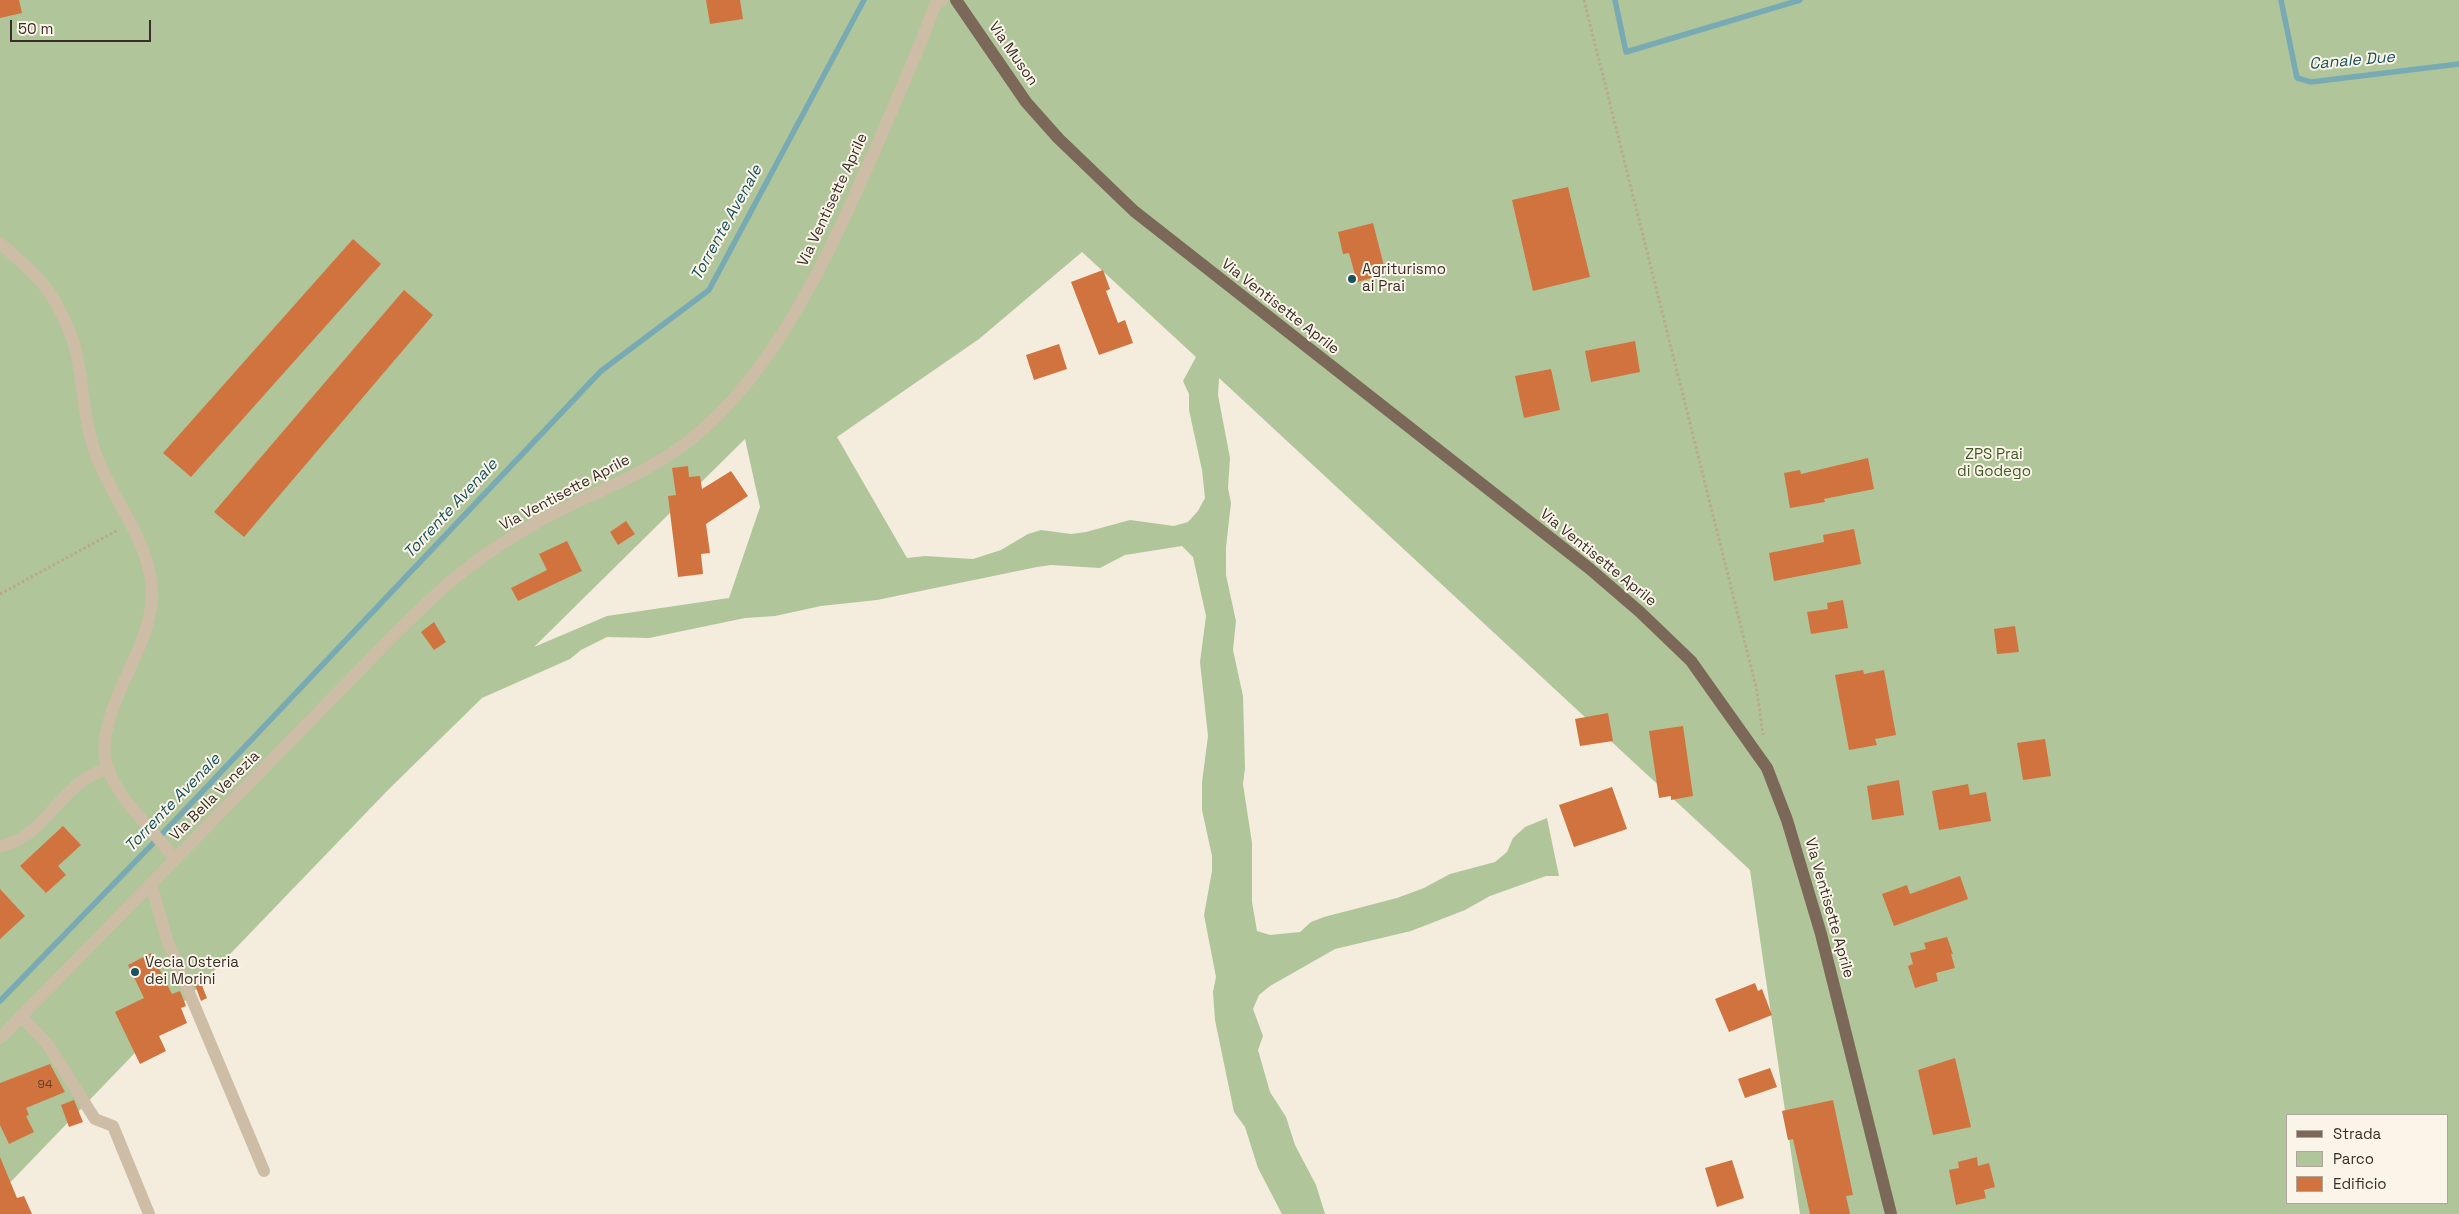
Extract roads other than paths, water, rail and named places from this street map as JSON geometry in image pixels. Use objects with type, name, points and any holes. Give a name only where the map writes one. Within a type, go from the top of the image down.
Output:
[{"type":"main road","name":"Via Muson","points":[[956,0],[1026,102]]},
{"type":"main road","name":"Via Ventisette Aprile","points":[[1026,102],[1058,138],[1134,211],[1590,570],[1640,612],[1691,661],[1767,768],[1787,820],[1821,934],[1891,1214]]},
{"type":"street","name":"Via Ventisette Aprile","points":[[455,578],[485,554],[536,523],[639,473],[673,453],[699,433],[731,403],[793,316],[837,236],[935,5],[942,0]]},
{"type":"street","points":[[0,243],[46,287],[64,319],[74,342],[83,385],[88,428],[95,453],[134,529],[148,567],[152,599],[144,635],[106,733],[105,758],[119,788],[150,830],[175,859]]},
{"type":"street","name":"Via Bella Venezia","points":[[0,1038],[151,883],[234,802],[396,633],[455,578]]},
{"type":"street","points":[[0,846],[9,844],[28,834],[71,790],[92,774],[110,769]]},
{"type":"street","points":[[151,883],[167,940],[264,1171]]},
{"type":"street","points":[[21,1016],[48,1045],[95,1119],[113,1126],[149,1214]]},
{"type":"waterway","name":"Torrente Avenale","points":[[0,1001],[165,831],[601,371],[709,290],[864,0]]},
{"type":"waterway","points":[[1615,0],[1626,52],[1800,0]]},
{"type":"waterway","name":"Canale Due","points":[[2281,0],[2297,78],[2311,82],[2459,64]]},
{"type":"place","name":"Agriturismo ai Prai","points":[[1352,279]]},
{"type":"place","name":"Vecia Osteria dei Morini","points":[[135,972]]},
{"type":"park label","name":"ZPS Prai di Godego","points":[[1994,464]]}]
